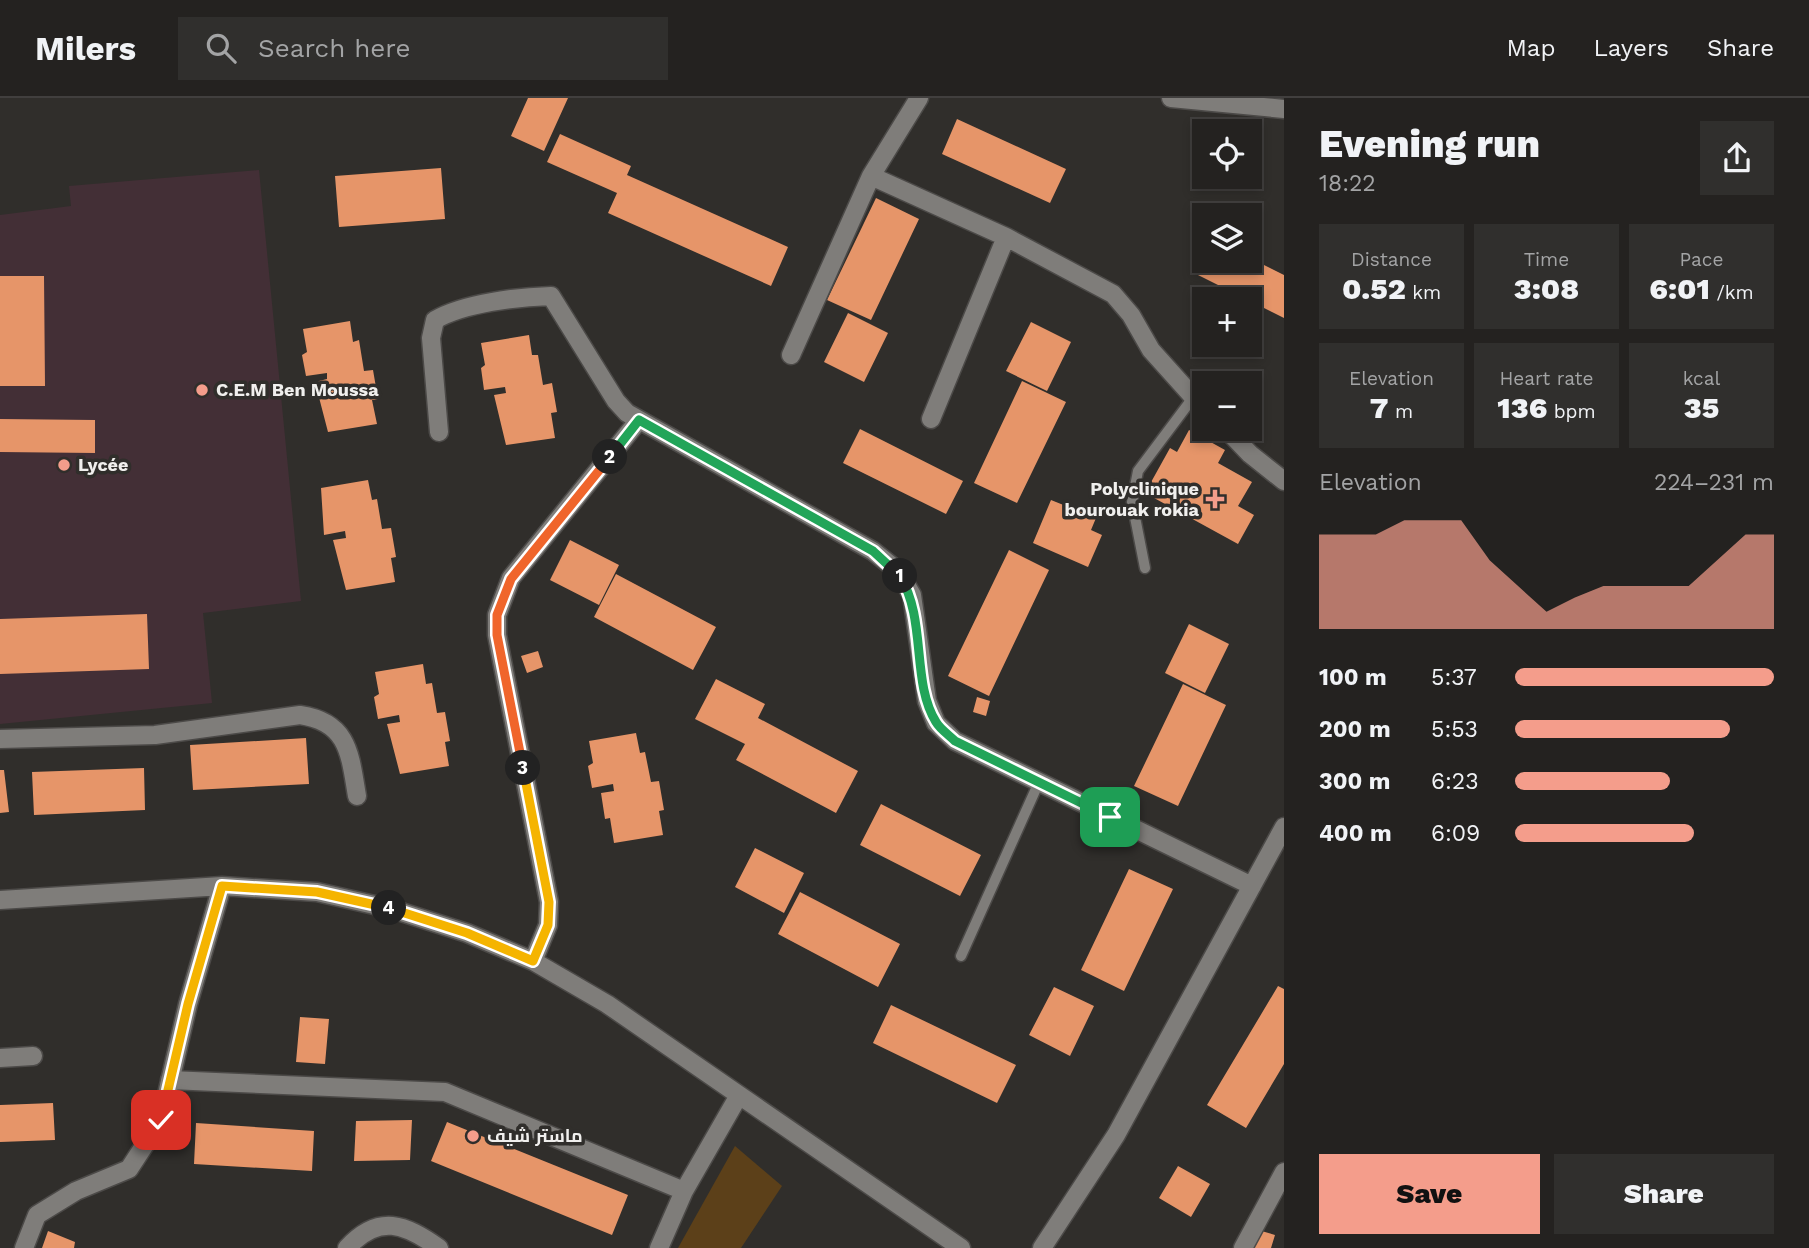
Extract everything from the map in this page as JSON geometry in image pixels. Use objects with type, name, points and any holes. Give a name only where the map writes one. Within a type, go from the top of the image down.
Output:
[{"type":"street","points":[[792,355],[871,176],[919,98]]},
{"type":"street","points":[[1171,98],[1284,109]]},
{"type":"street","points":[[871,176],[1006,237],[1113,294],[1131,315],[1152,350],[1192,397]]},
{"type":"street","points":[[931,419],[1006,237]]},
{"type":"street","points":[[439,432],[431,338],[435,320],[448,312],[528,297],[551,296],[616,401],[639,420],[873,551],[898,571],[912,595],[927,701],[936,723],[955,741],[1252,886]]},
{"type":"street","points":[[533,961],[548,925],[549,902],[497,635],[497,615],[511,579],[639,420]]},
{"type":"street","points":[[1238,441],[1284,481]]},
{"type":"street","points":[[0,739],[155,736],[300,715],[313,717],[337,731],[345,742],[357,796]]},
{"type":"street","points":[[1042,1248],[1116,1135],[1284,827]]},
{"type":"street","points":[[24,1248],[37,1214],[51,1204],[129,1169],[161,1120],[188,1004],[222,886]]},
{"type":"street","points":[[0,900],[222,886],[317,892],[392,909],[467,933],[533,961],[607,1004],[738,1097],[961,1248]]},
{"type":"street","points":[[0,1058],[33,1056]]},
{"type":"street","points":[[170,1080],[445,1092],[684,1191]]},
{"type":"street","points":[[659,1248],[684,1191],[738,1097]]},
{"type":"street","points":[[1243,1248],[1284,1172]]},
{"type":"street","points":[[347,1248],[359,1235],[381,1225],[400,1226],[439,1248]]},
{"type":"lane","points":[[1145,568],[1132,502],[1138,471],[1192,411]]},
{"type":"lane","points":[[961,956],[1039,782]]},
{"type":"shaded area","points":[[259,170],[301,601],[203,613],[212,703],[0,724],[0,215],[71,206],[69,186]]},
{"type":"shaded area","points":[[735,1146],[782,1186],[741,1248],[678,1248]]},
{"type":"building","points":[[528,98],[568,98],[544,151],[511,136]]},
{"type":"building","points":[[957,119],[1066,169],[1050,203],[942,154]]},
{"type":"building","points":[[560,134],[631,166],[627,175],[788,247],[771,286],[608,213],[617,193],[547,162]]},
{"type":"building","points":[[441,168],[445,219],[339,227],[335,176]]},
{"type":"building","points":[[876,198],[919,219],[871,320],[827,300]]},
{"type":"building","points":[[1262,264],[1284,275],[1284,318],[1262,307],[1262,287],[1222,287],[1196,274],[1262,273]]},
{"type":"building","points":[[0,276],[44,276],[45,386],[0,386]]},
{"type":"building","points":[[848,313],[888,333],[864,382],[824,362]]},
{"type":"building","points":[[350,321],[353,342],[359,340],[364,371],[373,370],[378,399],[372,400],[377,424],[328,432],[315,382],[327,379],[327,373],[306,376],[302,355],[307,352],[303,329]]},
{"type":"building","points":[[1031,322],[1071,342],[1047,391],[1006,371]]},
{"type":"building","points":[[529,335],[532,355],[538,355],[543,385],[552,383],[557,412],[551,413],[555,438],[506,445],[494,395],[506,393],[505,387],[484,390],[481,368],[485,365],[481,343]]},
{"type":"building","points":[[1022,381],[1066,402],[1017,503],[974,483]]},
{"type":"building","points":[[0,419],[95,420],[95,453],[0,452]]},
{"type":"building","points":[[860,429],[963,481],[946,514],[843,463]]},
{"type":"building","points":[[1189,430],[1192,432],[1192,441],[1209,441],[1225,450],[1218,463],[1252,482],[1238,506],[1254,515],[1238,544],[1145,493],[1170,448],[1177,452]]},
{"type":"building","points":[[368,480],[372,500],[377,499],[382,529],[391,528],[396,557],[391,558],[395,582],[346,590],[333,540],[346,538],[345,531],[324,535],[321,488]]},
{"type":"building","points":[[1051,500],[1096,518],[1091,530],[1102,535],[1088,567],[1033,543]]},
{"type":"building","points":[[570,540],[619,565],[599,605],[550,580]]},
{"type":"building","points":[[1009,550],[1049,570],[989,696],[948,676]]},
{"type":"building","points":[[616,574],[716,627],[693,670],[594,617]]},
{"type":"building","points":[[147,614],[149,669],[0,674],[0,619]]},
{"type":"building","points":[[1189,624],[1229,644],[1205,693],[1165,673]]},
{"type":"building","points":[[538,651],[543,667],[527,673],[521,656]]},
{"type":"building","points":[[423,664],[426,684],[432,683],[437,713],[445,712],[450,741],[445,742],[449,766],[400,774],[387,724],[400,722],[399,715],[378,719],[374,697],[379,694],[375,672]]},
{"type":"building","points":[[716,679],[765,704],[758,718],[858,771],[836,813],[736,760],[745,744],[695,719]]},
{"type":"building","points":[[1183,684],[1226,705],[1178,806],[1134,786]]},
{"type":"building","points":[[977,697],[990,701],[986,716],[973,712]]},
{"type":"building","points":[[636,733],[640,753],[645,752],[651,782],[659,781],[664,810],[659,811],[663,835],[614,843],[610,818],[605,819],[601,793],[614,791],[613,784],[592,788],[588,766],[593,763],[589,741]]},
{"type":"building","points":[[306,738],[309,784],[193,790],[190,745]]},
{"type":"building","points":[[144,768],[145,810],[34,815],[32,772]]},
{"type":"building","points":[[0,770],[4,770],[9,812],[0,813]]},
{"type":"building","points":[[881,804],[981,855],[960,896],[860,845]]},
{"type":"building","points":[[755,848],[804,873],[784,913],[735,887]]},
{"type":"building","points":[[1129,869],[1173,889],[1124,991],[1081,970]]},
{"type":"building","points":[[800,892],[900,944],[878,987],[778,934]]},
{"type":"building","points":[[1278,986],[1284,989],[1284,1064],[1246,1128],[1207,1105]]},
{"type":"building","points":[[1054,987],[1094,1006],[1070,1056],[1029,1035]]},
{"type":"building","points":[[891,1005],[1016,1065],[997,1103],[873,1043]]},
{"type":"building","points":[[300,1017],[329,1019],[325,1064],[296,1062]]},
{"type":"building","points":[[53,1103],[55,1140],[0,1142],[0,1105]]},
{"type":"building","points":[[412,1120],[410,1160],[354,1161],[356,1121]]},
{"type":"building","points":[[447,1122],[628,1195],[612,1235],[431,1161]]},
{"type":"building","points":[[196,1123],[314,1131],[312,1171],[194,1164]]},
{"type":"building","points":[[1178,1166],[1210,1184],[1191,1217],[1159,1198]]},
{"type":"building","points":[[1258,1230],[1275,1235],[1271,1248],[1252,1248]]},
{"type":"building","points":[[48,1231],[75,1242],[74,1248],[42,1248]]},
{"type":"place","name":"C.E.M Ben Moussa","points":[[202,390]]},
{"type":"place","name":"Lycée","points":[[64,465]]},
{"type":"place","name":"Polyclinique bourouak rokia","points":[[1215,499]]},
{"type":"place","name":"ماستر شيف","points":[[473,1136]]},
{"type":"route","points":[[161,1120],[188,1004],[222,886],[317,892],[392,909],[467,933],[533,961],[548,925],[549,902],[497,635],[497,615],[511,579],[639,420],[873,551],[898,571],[912,595],[927,701],[936,723],[955,741],[1110,817]]}]
